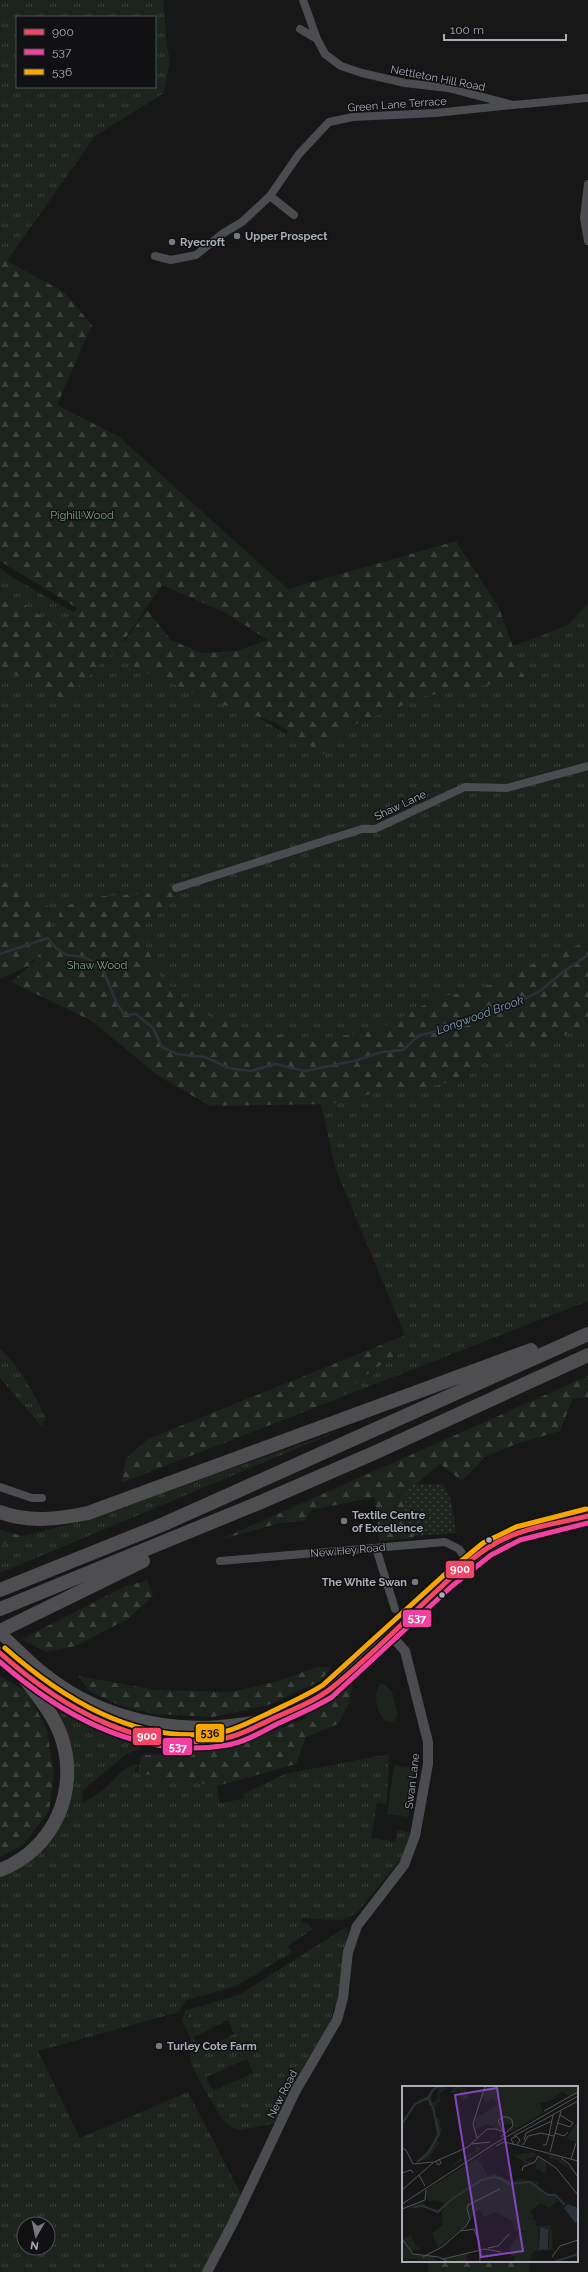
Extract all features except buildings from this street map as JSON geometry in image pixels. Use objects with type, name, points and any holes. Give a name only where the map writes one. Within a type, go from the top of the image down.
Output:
[{"type":"highway","points":[[0,1512],[25,1518],[47,1520],[88,1513],[588,1329]]},
{"type":"highway","points":[[0,1590],[164,1524],[588,1334]]},
{"type":"highway","points":[[0,1609],[261,1502],[374,1453],[588,1354]]},
{"type":"highway","points":[[0,1632],[261,1502]]},
{"type":"highway","points":[[0,1870],[26,1857],[39,1846],[58,1820],[64,1801],[67,1783],[66,1761],[59,1732],[45,1706],[20,1672]]},
{"type":"main road","points":[[4,1657],[20,1672],[73,1708],[104,1724],[156,1738],[183,1742],[227,1738],[302,1706],[332,1688],[468,1562],[497,1543],[526,1530],[588,1516]]},
{"type":"main road","points":[[0,1632],[44,1674],[79,1697],[110,1712],[142,1721],[174,1726],[205,1727],[270,1720]]},
{"type":"street","points":[[303,0],[317,39]]},
{"type":"street","name":"Nettleton Hill Road","points":[[300,29],[317,39],[325,54],[351,70],[405,83],[448,88],[513,105],[588,98]]},
{"type":"street","name":"Green Lane Terrace","points":[[155,256],[171,260],[196,255],[222,234],[242,222],[270,196],[299,154],[329,122],[353,117],[435,113],[513,105]]},
{"type":"street","points":[[588,184],[584,218],[588,241]]},
{"type":"street","points":[[270,196],[294,215]]},
{"type":"street","name":"Shaw Lane","points":[[176,888],[362,829],[375,829],[465,787],[507,788],[588,766]]},
{"type":"street","points":[[0,1487],[32,1498],[42,1498]]},
{"type":"street","name":"New Hey Road","points":[[220,1561],[445,1542],[459,1549],[468,1562]]},
{"type":"street","points":[[376,1548],[395,1609]]},
{"type":"street","name":"Swan Lane","points":[[359,1922],[404,1865],[415,1836],[428,1764],[428,1742],[406,1651],[390,1634]]},
{"type":"street","name":"New Road","points":[[207,2272],[234,2221],[295,2092],[337,2020],[343,1998],[351,1938],[359,1922]]},
{"type":"green space","points":[[0,0],[163,0],[167,46],[170,60],[164,93],[95,136],[7,261],[0,260]]},
{"type":"green space","name":"Pighill Wood","points":[[0,260],[7,261],[64,292],[92,325],[57,405],[118,436],[288,589],[456,541],[499,608],[524,678],[426,696],[348,727],[323,754],[274,722],[207,699],[111,656],[123,644],[147,610],[171,640],[202,653],[236,651],[268,640],[224,612],[162,585],[122,643],[65,700],[5,669],[0,663],[0,593],[21,603],[63,630],[77,608],[0,561]]},
{"type":"green space","points":[[0,568],[10,576],[285,733],[568,625],[588,603],[588,1301],[342,1397],[363,1377],[397,1354],[393,1340],[405,1335],[336,1170],[318,1091],[57,963],[0,954]]},
{"type":"green space","points":[[0,880],[42,900],[56,917],[30,965],[0,979]]},
{"type":"green space","name":"Shaw Wood","points":[[186,891],[141,923],[146,946],[160,975],[191,1009],[248,1030],[310,1040],[376,1031],[441,996],[478,991],[517,971],[588,941],[588,1026],[536,1046],[502,1041],[461,1079],[425,1088],[386,1090],[331,1104],[210,1106],[157,1075],[92,1021],[11,982],[44,950],[49,942],[61,908],[89,897]]},
{"type":"green space","points":[[393,1340],[397,1354],[363,1377],[342,1397],[121,1483],[126,1458],[148,1439]]},
{"type":"green space","points":[[0,1349],[20,1372],[36,1399],[46,1418],[41,1426],[0,1378]]},
{"type":"green space","points":[[588,1376],[588,1398],[573,1398],[560,1431],[516,1444],[485,1457],[462,1481],[440,1464],[409,1490],[415,1534],[413,1538],[379,1541],[375,1497],[311,1510],[305,1521],[280,1523],[219,1540]]},
{"type":"green space","points":[[341,1430],[0,1573],[0,1545],[23,1536],[86,1520]]},
{"type":"green space","points":[[410,1484],[443,1484],[451,1500],[456,1533],[415,1536],[404,1512],[407,1487]]},
{"type":"green space","points":[[0,1530],[23,1536],[0,1545]]},
{"type":"green space","points":[[147,1580],[153,1596],[129,1618],[76,1646],[46,1652],[22,1639],[124,1587]]},
{"type":"green space","points":[[317,1667],[331,1667],[321,1681],[268,1705],[213,1717],[154,1714],[117,1704],[89,1691],[78,1676],[156,1690],[231,1692],[275,1682]]},
{"type":"green space","points":[[0,1676],[27,1692],[47,1730],[54,1775],[49,1811],[23,1845],[0,1857]]},
{"type":"green space","points":[[353,1683],[349,1703],[338,1724],[306,1737],[296,1764],[217,1786],[138,1773],[141,1755],[178,1754],[237,1746],[303,1719]]},
{"type":"green space","points":[[381,1684],[384,1684],[392,1692],[398,1715],[394,1721],[389,1722],[384,1720],[379,1712],[376,1696],[378,1687]]},
{"type":"green space","points":[[51,1705],[96,1729],[145,1744],[143,1747],[125,1755],[83,1790],[82,1803],[102,1791],[128,1767],[139,1764],[134,1771],[138,1773],[217,1786],[220,1803],[244,1799],[243,1794],[285,1774],[389,1754],[387,1804],[377,1803],[371,1838],[395,1842],[397,1830],[411,1833],[406,1853],[357,1913],[341,1920],[302,1918],[301,1922],[309,1924],[313,1929],[288,1946],[292,1952],[236,1986],[186,2000],[179,2012],[38,2051],[80,2138],[188,2092],[242,2196],[202,2272],[0,2272],[0,1877],[17,1869],[33,1858],[47,1844],[58,1829],[67,1812],[72,1794],[74,1775],[72,1756]]},
{"type":"green space","points":[[394,1765],[415,1768],[408,1817],[387,1814]]},
{"type":"green space","points":[[346,1927],[348,1929],[336,2007],[334,2007],[329,2026],[276,2123],[241,2130],[229,2126],[223,2120],[204,2089],[190,2061],[191,2009],[239,1995]],"holes":[[[228,2020],[234,2034],[201,2050],[194,2037]],[[247,2059],[253,2073],[213,2091],[206,2077]]]},
{"type":"green space","points":[[191,2009],[190,2036],[182,2021],[185,2011]]},
{"type":"green space","points":[[428,2262],[529,2262],[530,2272],[428,2272]]},
{"type":"waterway","name":"Longwood Brook","points":[[0,954],[48,938],[56,948],[67,955],[84,957],[102,967],[117,1004],[125,1015],[136,1014],[153,1028],[162,1047],[177,1054],[205,1057],[229,1068],[251,1071],[275,1064],[305,1071],[354,1061],[382,1052],[403,1050],[418,1036],[445,1029],[485,1010],[519,1002],[540,991],[563,972],[588,955]]},
{"type":"transit line","name":"536","points":[[5,1648],[28,1668],[79,1702],[107,1716],[136,1727],[165,1733],[196,1735],[227,1731],[269,1713],[323,1685],[443,1576],[483,1543],[516,1527],[586,1509]]},
{"type":"transit line","name":"900","points":[[0,1653],[50,1692],[77,1709],[106,1723],[136,1734],[166,1740],[198,1742],[230,1737],[247,1731],[305,1704],[327,1691],[362,1662],[461,1568],[489,1547],[518,1533],[541,1526],[588,1516]]},
{"type":"transit line","name":"537","points":[[0,1662],[24,1682],[50,1700],[105,1730],[135,1740],[165,1746],[196,1748],[234,1744],[252,1737],[332,1697],[452,1586],[491,1555],[520,1540],[588,1523]]},
{"type":"place","name":"Upper Prospect","points":[[237,236]]},
{"type":"place","name":"Ryecroft","points":[[172,242]]},
{"type":"place","name":"Textile Centre of Excellence","points":[[344,1521]]},
{"type":"place","name":"The White Swan","points":[[415,1582]]},
{"type":"place","name":"Turley Cote Farm","points":[[159,2046]]}]
